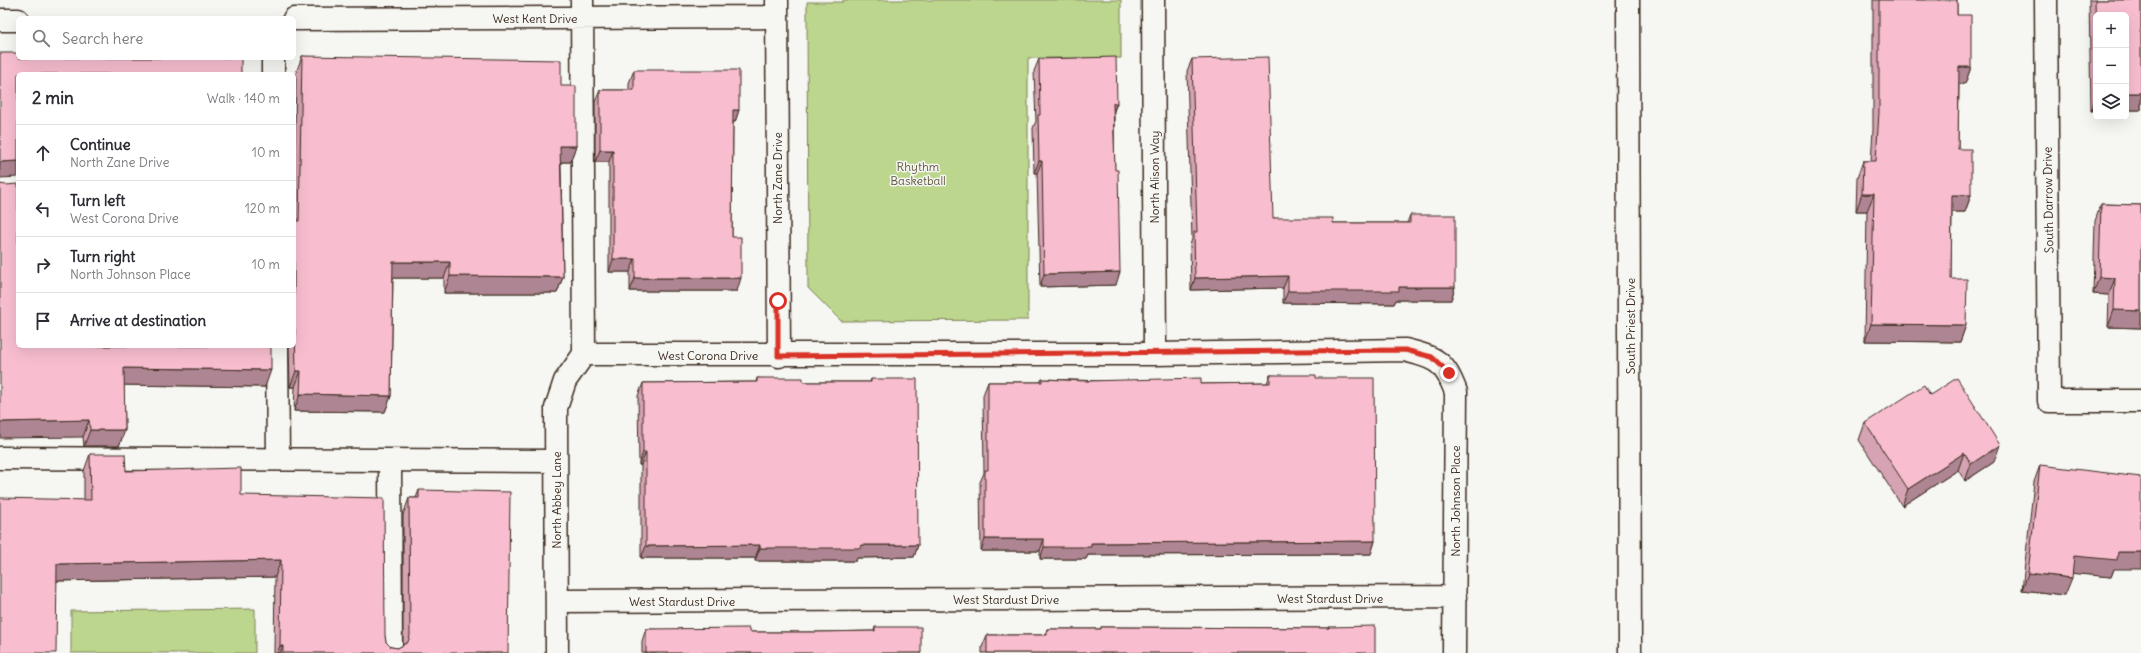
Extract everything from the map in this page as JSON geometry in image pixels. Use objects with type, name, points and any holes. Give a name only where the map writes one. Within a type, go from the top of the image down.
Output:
[{"type":"street","name":"North Alison Way","points":[[1153,0],[1155,354]]},
{"type":"street","name":"South Priest Drive","points":[[1628,0],[1630,653]]},
{"type":"street","name":"South Darrow Drive","points":[[2046,0],[2049,401],[2141,401]]},
{"type":"street","name":"West Kent Drive","points":[[296,19],[582,9],[776,9]]},
{"type":"street","points":[[582,9],[584,354]]},
{"type":"street","name":"North Zane Drive","points":[[776,9],[778,356]]},
{"type":"street","points":[[0,20],[16,20]]},
{"type":"street","points":[[273,60],[274,72]]},
{"type":"street","points":[[277,348],[278,459]]},
{"type":"street","name":"West Corona Drive","points":[[584,354],[778,356],[1155,354],[1405,350],[1432,357]]},
{"type":"street","name":"North Abbey Lane","points":[[557,653],[556,408],[565,381],[584,354]]},
{"type":"street","name":"North Johnson Place","points":[[1432,357],[1449,373],[1456,392],[1454,653]]},
{"type":"street","points":[[0,458],[556,461]]},
{"type":"street","points":[[390,460],[391,653]]},
{"type":"street","name":"West Stardust Drive","points":[[557,601],[1455,597]]},
{"type":"green space","name":"Rhythm Basketball","points":[[843,0],[1121,0],[1121,58],[1028,58],[1028,320],[841,321],[808,288],[807,2],[843,2]]},
{"type":"green space","points":[[255,609],[255,653],[71,653],[71,611]]},
{"type":"building","points":[[1879,0],[1957,0],[1957,15],[1971,15],[1971,67],[1959,67],[1958,149],[1971,149],[1971,195],[1952,195],[1951,279],[1967,279],[1966,325],[1871,324],[1874,194],[1862,194],[1863,161],[1876,161],[1879,112]]},
{"type":"building","points":[[2095,0],[2141,0],[2141,93],[2129,93],[2129,12],[2095,12]]},
{"type":"building","points":[[0,53],[16,53],[16,60],[241,60],[241,72],[16,72],[16,161],[0,162]]},
{"type":"building","points":[[302,56],[561,60],[561,86],[576,86],[576,146],[560,146],[563,277],[450,276],[450,262],[393,262],[391,396],[300,394],[301,371],[296,371],[295,348],[296,221],[299,221]]},
{"type":"building","points":[[1116,57],[1117,103],[1113,103],[1115,170],[1118,170],[1120,272],[1044,274],[1042,161],[1039,161],[1039,59]]},
{"type":"building","points":[[1268,57],[1273,218],[1333,218],[1333,223],[1410,223],[1410,215],[1455,215],[1455,287],[1399,287],[1399,291],[1288,291],[1288,276],[1195,278],[1194,232],[1197,232],[1192,59]]},
{"type":"building","points":[[634,70],[739,70],[739,110],[733,110],[732,237],[741,237],[741,278],[635,278],[635,259],[613,259],[613,150],[600,150],[600,90],[634,90]]},
{"type":"building","points":[[0,184],[16,184],[16,348],[271,348],[271,370],[124,368],[125,430],[90,430],[89,420],[0,422]]},
{"type":"building","points":[[2101,204],[2141,205],[2141,311],[2114,310],[2115,278],[2099,277]]},
{"type":"building","points":[[1270,375],[1316,375],[1316,378],[1374,378],[1375,541],[1091,543],[1091,547],[1044,547],[1044,539],[985,539],[985,470],[988,470],[988,382],[1042,382],[1042,379],[1087,381],[1201,378],[1201,384],[1270,383]]},
{"type":"building","points":[[757,378],[803,378],[803,382],[871,382],[871,379],[917,379],[918,545],[861,545],[861,548],[760,548],[760,545],[646,546],[646,452],[643,452],[643,383],[757,382]]},
{"type":"building","points":[[1957,378],[2000,445],[1971,464],[1964,453],[1908,489],[1865,423],[1924,385],[1930,395]]},
{"type":"building","points":[[90,454],[125,454],[126,471],[241,468],[241,495],[384,498],[385,636],[386,642],[391,647],[398,648],[408,642],[410,636],[409,498],[419,498],[419,490],[510,492],[508,653],[283,653],[283,646],[280,646],[281,560],[57,564],[56,653],[0,653],[0,498],[91,500]]},
{"type":"building","points":[[2040,465],[2141,477],[2141,552],[2118,552],[2117,560],[2074,556],[2072,578],[2028,573]]},
{"type":"building","points":[[1375,626],[1375,653],[987,653],[987,635],[1047,635],[1047,629],[1101,629],[1101,627],[1329,628]]},
{"type":"building","points":[[875,627],[921,627],[921,653],[646,653],[646,629],[749,628],[749,632],[818,632],[875,631]]},
{"type":"route","points":[[778,301],[778,356],[1155,354],[1405,350],[1432,357],[1449,373]]}]
